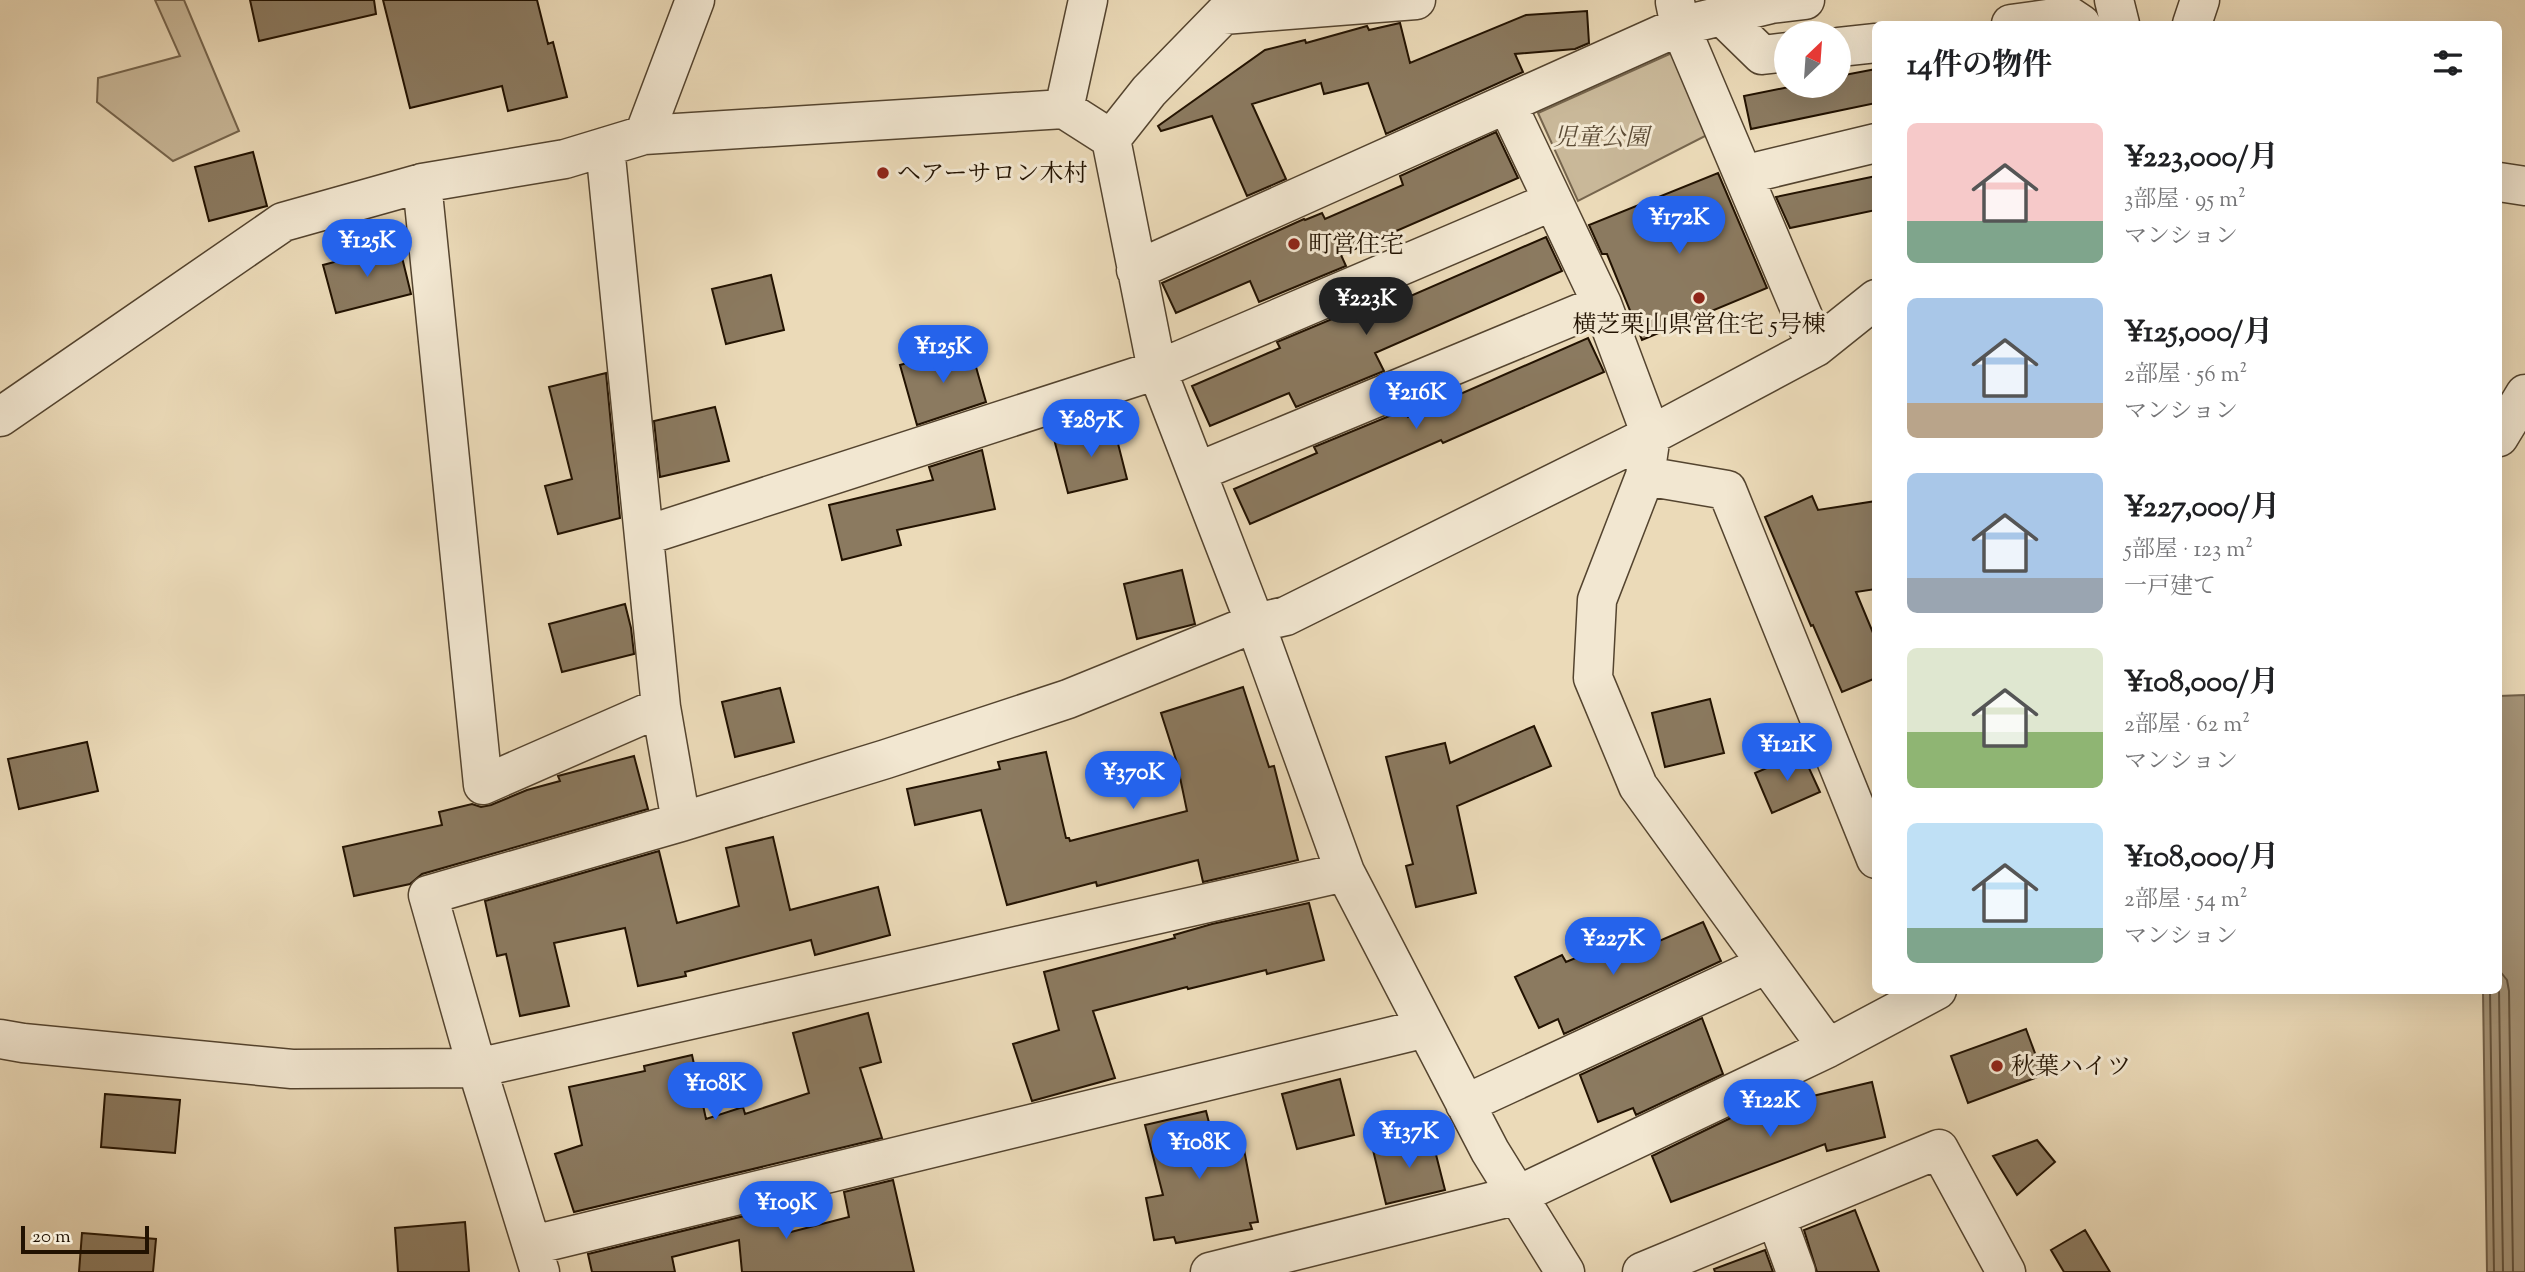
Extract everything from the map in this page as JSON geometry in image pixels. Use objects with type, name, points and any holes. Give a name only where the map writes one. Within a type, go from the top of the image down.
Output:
[{"type":"street","points":[[668,0],[677,50]]},
{"type":"street","points":[[645,135],[695,0]]},
{"type":"street","points":[[1064,109],[1088,0]]},
{"type":"street","points":[[1111,139],[1224,8],[1416,0]]},
{"type":"street","points":[[1136,270],[1507,104],[1693,10],[1805,0]]},
{"type":"street","points":[[2114,0],[2119,21]]},
{"type":"street","points":[[2193,21],[2200,0]]},
{"type":"street","points":[[1693,10],[1762,55],[1774,54]]},
{"type":"street","points":[[1693,10],[1743,174],[1816,347]]},
{"type":"street","points":[[2032,21],[2068,16],[2076,21]]},
{"type":"street","points":[[1852,46],[1872,43]]},
{"type":"street","points":[[1507,104],[1602,304],[1651,435],[1645,477],[1597,600],[1594,678],[1638,786],[1828,1048]]},
{"type":"street","points":[[0,417],[283,222],[422,183],[565,159],[645,135],[1064,109],[1111,139],[1157,370],[1255,623],[1345,872],[1490,1151],[1565,1272]]},
{"type":"street","points":[[1743,174],[1872,144]]},
{"type":"street","points":[[604,147],[662,707],[681,822]]},
{"type":"street","points":[[2502,182],[2525,186]]},
{"type":"street","points":[[422,183],[483,785],[662,707]]},
{"type":"street","points":[[644,536],[1157,370],[1553,201]]},
{"type":"street","points":[[1426,1028],[536,1259],[477,1068],[428,895],[886,759],[1068,699],[1255,623],[1286,616],[1651,435],[1816,347],[1872,302]]},
{"type":"street","points":[[1197,471],[1602,304]]},
{"type":"street","points":[[2502,429],[2516,394]]},
{"type":"street","points":[[1645,477],[1727,491],[1872,849]]},
{"type":"street","points":[[0,1039],[23,1044],[292,1069],[477,1068],[1345,872]]},
{"type":"street","points":[[1465,1104],[1768,964]]},
{"type":"street","points":[[1210,1272],[1518,1195],[1828,1048],[1927,994]]},
{"type":"street","points":[[1642,1272],[1940,1149],[2006,1272]]},
{"type":"street","points":[[1776,1217],[1796,1272]]},
{"type":"green space","points":[[155,0],[184,0],[239,131],[173,161],[97,102],[98,78],[180,56]]},
{"type":"green space","name":"児童公園","points":[[1674,52],[1711,133],[1578,201],[1538,113]]},
{"type":"water","points":[[2525,695],[2525,1272],[2487,1272],[2483,994],[2502,994],[2502,696]]},
{"type":"building","points":[[250,0],[374,0],[376,14],[259,41]]},
{"type":"building","points":[[383,0],[537,0],[548,44],[553,42],[567,97],[508,111],[502,86],[410,108]]},
{"type":"building","points":[[1587,11],[1589,43],[1575,49],[1515,54],[1523,72],[1386,134],[1368,83],[1324,94],[1321,83],[1252,104],[1286,179],[1247,196],[1212,116],[1161,131],[1158,126],[1265,50],[1305,40],[1306,43],[1367,26],[1369,30],[1400,23],[1410,63],[1526,15]]},
{"type":"building","points":[[1872,70],[1872,104],[1751,129],[1744,96],[1774,90],[1774,98],[1852,98],[1852,74]]},
{"type":"building","points":[[1496,132],[1518,178],[1341,255],[1346,266],[1259,302],[1250,281],[1176,313],[1162,283],[1304,219],[1322,213],[1325,219],[1403,185],[1400,176]]},
{"type":"building","points":[[253,152],[267,206],[209,221],[195,167]]},
{"type":"building","points":[[1718,173],[1767,288],[1642,340],[1607,254],[1602,254],[1589,225]]},
{"type":"building","points":[[1872,177],[1872,211],[1790,228],[1776,197]]},
{"type":"building","points":[[1546,237],[1562,271],[1375,353],[1384,371],[1296,407],[1289,393],[1210,426],[1192,386],[1280,348],[1277,342],[1363,306],[1367,315]]},
{"type":"building","points":[[399,245],[411,294],[336,313],[323,265]]},
{"type":"building","points":[[771,275],[784,330],[726,344],[712,289]]},
{"type":"building","points":[[1588,338],[1604,372],[1250,524],[1234,489],[1317,453],[1314,447],[1404,410],[1408,417]]},
{"type":"building","points":[[970,346],[986,402],[917,425],[900,365]]},
{"type":"building","points":[[606,373],[620,518],[558,534],[545,486],[572,479],[549,387]]},
{"type":"building","points":[[715,407],[729,461],[660,477],[654,421]]},
{"type":"building","points":[[1113,424],[1127,479],[1068,493],[1054,439]]},
{"type":"building","points":[[982,450],[995,509],[897,530],[901,545],[842,560],[829,505],[933,480],[929,467]]},
{"type":"building","points":[[1812,496],[1818,510],[1872,502],[1872,590],[1856,592],[1872,630],[1872,680],[1842,692],[1765,517]]},
{"type":"building","points":[[1182,570],[1195,624],[1137,639],[1124,584]]},
{"type":"building","points":[[625,604],[634,654],[562,672],[549,624]]},
{"type":"building","points":[[1243,687],[1269,767],[1274,766],[1298,860],[1203,882],[1198,860],[1097,886],[1096,882],[1007,905],[981,810],[915,825],[907,789],[1000,769],[998,762],[1046,752],[1066,838],[1070,841],[1187,811],[1177,763],[1161,713]]},
{"type":"building","points":[[780,688],[794,742],[735,757],[722,702]]},
{"type":"building","points":[[1710,699],[1724,753],[1665,767],[1652,713]]},
{"type":"building","points":[[1534,726],[1551,766],[1457,806],[1476,893],[1416,907],[1406,866],[1413,864],[1386,757],[1445,743],[1450,763]]},
{"type":"building","points":[[87,742],[98,791],[19,809],[8,759]]},
{"type":"building","points":[[1802,753],[1820,792],[1772,813],[1755,773]]},
{"type":"building","points":[[634,756],[648,809],[422,874],[410,884],[354,896],[343,847],[442,825],[439,812],[472,804],[481,807],[491,805],[527,790],[560,781],[558,776]]},
{"type":"building","points":[[773,837],[790,910],[878,887],[890,935],[815,955],[811,940],[685,972],[686,976],[638,986],[625,928],[554,943],[569,1006],[520,1016],[506,954],[497,956],[485,901],[659,851],[677,923],[739,906],[726,848]]},
{"type":"building","points":[[1309,903],[1324,960],[1267,974],[1266,970],[1188,989],[1187,987],[1093,1011],[1115,1078],[1032,1101],[1013,1044],[1059,1030],[1044,972],[1175,938],[1174,935],[1212,924]]},
{"type":"building","points":[[1703,922],[1721,961],[1564,1034],[1558,1019],[1539,1028],[1515,977],[1562,955],[1566,962],[1637,933],[1643,948]]},
{"type":"building","points":[[868,1013],[881,1062],[860,1068],[882,1138],[574,1212],[555,1154],[582,1145],[569,1087],[645,1071],[644,1066],[692,1055],[706,1119],[743,1107],[745,1114],[809,1093],[793,1033]]},
{"type":"building","points":[[1702,1018],[1723,1074],[1636,1115],[1633,1108],[1598,1122],[1580,1075]]},
{"type":"building","name":"秋葉ハイツ","points":[[2026,1029],[2043,1075],[1968,1103],[1951,1056]]},
{"type":"building","points":[[1340,1079],[1354,1135],[1297,1149],[1282,1094]]},
{"type":"building","points":[[1872,1082],[1885,1137],[1827,1151],[1825,1144],[1671,1202],[1652,1156],[1739,1114],[1742,1122],[1800,1099]]},
{"type":"building","points":[[105,1094],[180,1100],[175,1153],[101,1147]]},
{"type":"building","points":[[1206,1111],[1214,1142],[1241,1134],[1258,1222],[1250,1223],[1252,1229],[1176,1243],[1174,1237],[1154,1240],[1146,1198],[1163,1195],[1145,1125]]},
{"type":"building","points":[[1431,1135],[1445,1190],[1386,1204],[1373,1150]]},
{"type":"building","points":[[2037,1140],[2055,1162],[2017,1195],[1993,1156]]},
{"type":"building","points":[[893,1180],[914,1272],[742,1272],[739,1240],[672,1257],[675,1272],[592,1272],[588,1254],[781,1207],[787,1233],[849,1217],[844,1192]]},
{"type":"building","points":[[1855,1210],[1879,1272],[1817,1272],[1804,1230]]},
{"type":"building","points":[[465,1222],[469,1272],[398,1272],[395,1228]]},
{"type":"building","points":[[2085,1230],[2110,1272],[2064,1272],[2051,1250]]},
{"type":"building","points":[[82,1233],[156,1239],[153,1272],[79,1272]]},
{"type":"building","points":[[1765,1250],[1773,1272],[1715,1272],[1714,1269]]},
{"type":"place","name":"ヘアーサロン木村","points":[[883,173]]},
{"type":"place","name":"町営住宅","points":[[1294,244]]},
{"type":"place","name":"横芝栗山県営住宅 5号棟","points":[[1699,298]]},
{"type":"place","name":"秋葉ハイツ","points":[[1997,1066]]}]
